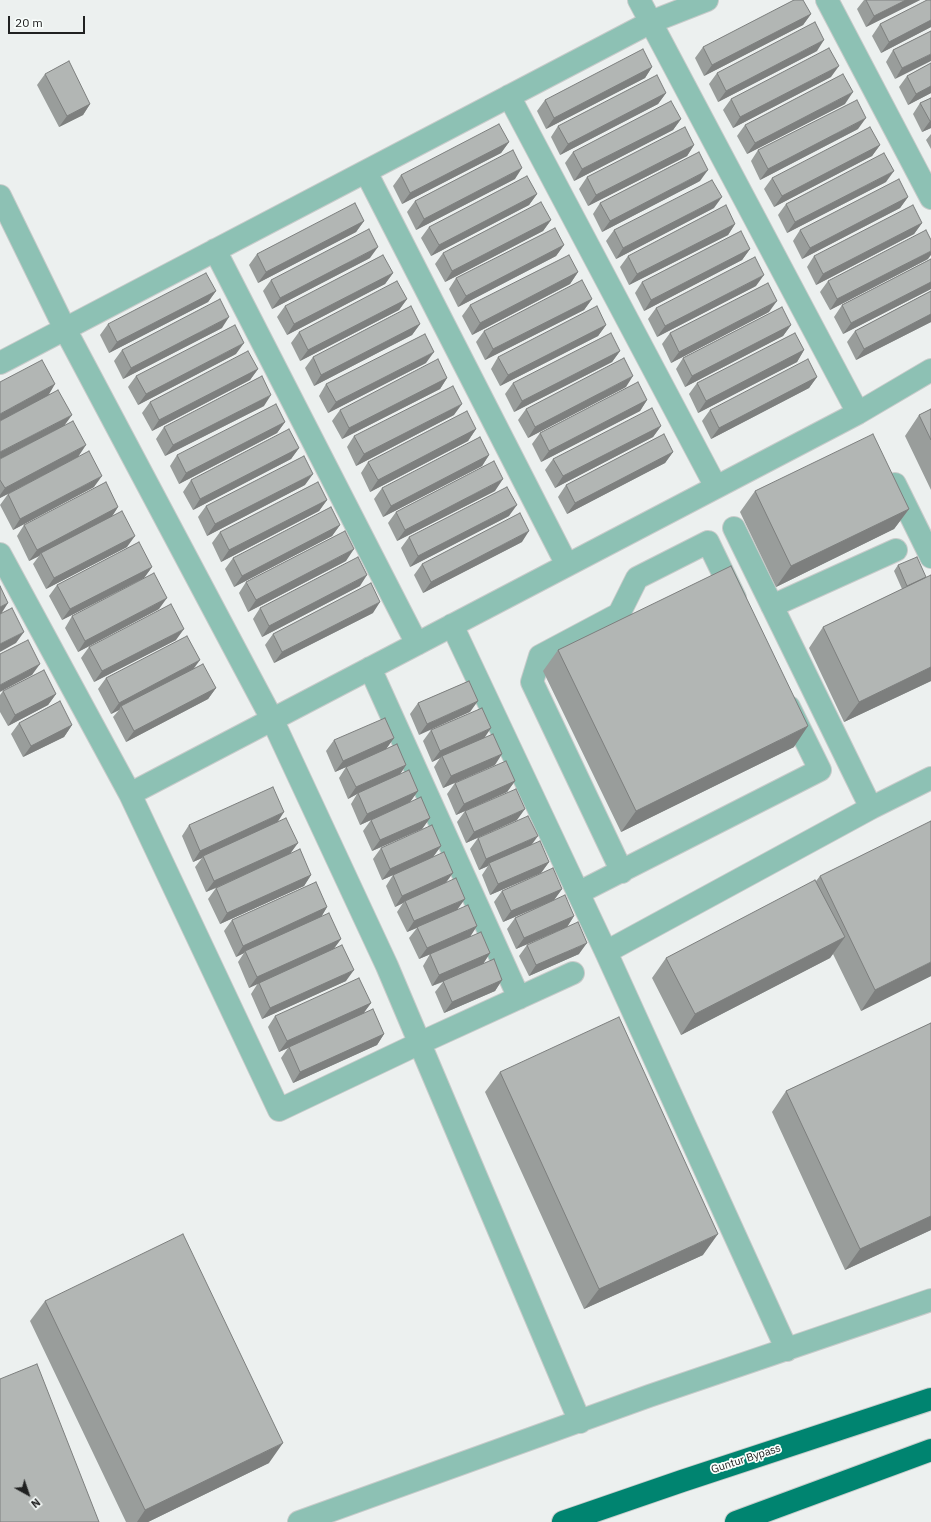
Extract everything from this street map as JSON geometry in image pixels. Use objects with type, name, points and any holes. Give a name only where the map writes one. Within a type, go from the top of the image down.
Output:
[{"type":"highway","name":"Guntur Bypass","points":[[563,1522],[674,1483],[931,1399]]},
{"type":"highway","points":[[736,1522],[931,1450]]},
{"type":"street","points":[[639,0],[858,413]]},
{"type":"street","points":[[0,363],[651,22],[707,0]]},
{"type":"street","points":[[827,0],[931,198]]},
{"type":"street","points":[[510,96],[716,487]]},
{"type":"street","points":[[366,172],[567,565]]},
{"type":"street","points":[[0,196],[65,329],[272,719],[387,966],[580,1422]]},
{"type":"street","points":[[215,250],[417,644]]},
{"type":"street","points":[[130,794],[858,413],[931,370]]},
{"type":"street","points":[[890,474],[928,543]]},
{"type":"street","points":[[734,528],[871,808]]},
{"type":"street","points":[[622,872],[532,682],[540,656],[619,614],[637,578],[708,542],[743,613]]},
{"type":"street","points":[[772,606],[896,550]]},
{"type":"street","points":[[0,554],[130,794],[279,1110],[573,973]]},
{"type":"street","points":[[452,625],[606,952],[787,1350]]},
{"type":"street","points":[[370,668],[519,998]]},
{"type":"street","points":[[578,893],[622,872],[820,770],[781,692]]},
{"type":"street","points":[[606,952],[871,808],[931,778]]},
{"type":"street","points":[[299,1522],[649,1396],[931,1300]]},
{"type":"building","points":[[794,0],[803,0],[811,14],[712,65],[703,47]]},
{"type":"building","points":[[866,0],[906,0],[874,16]]},
{"type":"building","points":[[927,0],[931,0],[931,20],[889,42],[880,24]]},
{"type":"building","points":[[815,22],[824,40],[726,91],[717,73]]},
{"type":"building","points":[[931,31],[931,54],[902,68],[893,50]]},
{"type":"building","points":[[829,48],[839,66],[740,117],[731,99]]},
{"type":"building","points":[[643,49],[652,67],[554,118],[545,100]]},
{"type":"building","points":[[69,61],[90,104],[67,116],[45,74]]},
{"type":"building","points":[[931,63],[931,86],[916,94],[907,76]]},
{"type":"building","points":[[843,74],[853,92],[755,143],[745,125]]},
{"type":"building","points":[[657,75],[666,93],[568,144],[558,126]]},
{"type":"building","points":[[931,98],[931,121],[930,121],[920,103]]},
{"type":"building","points":[[857,100],[866,118],[768,169],[758,150]]},
{"type":"building","points":[[671,101],[681,119],[582,169],[573,152]]},
{"type":"building","points":[[499,124],[509,142],[410,193],[401,175]]},
{"type":"building","points":[[685,127],[694,145],[596,195],[587,177]]},
{"type":"building","points":[[870,127],[880,145],[782,196],[772,178]]},
{"type":"building","points":[[513,150],[522,168],[424,219],[415,201]]},
{"type":"building","points":[[699,152],[708,170],[610,221],[600,203]]},
{"type":"building","points":[[884,153],[894,171],[795,222],[786,204]]},
{"type":"building","points":[[527,176],[537,194],[439,245],[429,227]]},
{"type":"building","points":[[899,179],[908,197],[810,248],[800,230]]},
{"type":"building","points":[[712,180],[722,197],[623,248],[614,230]]},
{"type":"building","points":[[541,202],[551,220],[452,271],[443,253]]},
{"type":"building","points":[[355,203],[364,221],[266,272],[257,254]]},
{"type":"building","points":[[726,205],[735,224],[637,274],[628,256]]},
{"type":"building","points":[[913,205],[922,223],[823,274],[814,256]]},
{"type":"building","points":[[555,228],[564,245],[466,296],[456,278]]},
{"type":"building","points":[[369,229],[378,247],[280,298],[271,280]]},
{"type":"building","points":[[926,230],[931,240],[931,251],[837,299],[828,281]]},
{"type":"building","points":[[741,231],[750,249],[651,300],[642,282]]},
{"type":"building","points":[[383,255],[393,273],[294,324],[285,306]]},
{"type":"building","points":[[569,255],[578,272],[480,323],[470,305]]},
{"type":"building","points":[[755,257],[764,275],[665,326],[656,308]]},
{"type":"building","points":[[931,259],[931,282],[851,323],[842,305]]},
{"type":"building","points":[[206,273],[216,291],[117,342],[108,324]]},
{"type":"building","points":[[582,280],[592,299],[493,349],[484,331]]},
{"type":"building","points":[[397,281],[407,299],[308,350],[299,332]]},
{"type":"building","points":[[768,283],[777,301],[679,352],[670,333]]},
{"type":"building","points":[[931,291],[931,314],[864,349],[855,331]]},
{"type":"building","points":[[220,299],[229,317],[131,368],[122,350]]},
{"type":"building","points":[[411,306],[420,324],[321,375],[313,357]]},
{"type":"building","points":[[597,306],[606,325],[508,375],[498,357]]},
{"type":"building","points":[[782,307],[791,325],[692,376],[683,358]]},
{"type":"building","points":[[235,325],[244,343],[146,394],[136,376]]},
{"type":"building","points":[[611,333],[620,351],[522,401],[513,383]]},
{"type":"building","points":[[795,333],[804,350],[706,401],[697,383]]},
{"type":"building","points":[[425,334],[434,352],[336,402],[326,384]]},
{"type":"building","points":[[248,351],[258,369],[159,420],[150,402]]},
{"type":"building","points":[[624,358],[633,376],[535,427],[526,409]]},
{"type":"building","points":[[438,359],[447,378],[349,428],[340,410]]},
{"type":"building","points":[[808,359],[817,377],[719,428],[710,410]]},
{"type":"building","points":[[42,360],[55,384],[0,414],[0,382]]},
{"type":"building","points":[[262,376],[271,395],[173,445],[164,427]]},
{"type":"building","points":[[638,382],[647,400],[549,451],[540,433]]},
{"type":"building","points":[[453,386],[462,404],[364,454],[354,436]]},
{"type":"building","points":[[58,390],[72,415],[0,452],[0,421]]},
{"type":"building","points":[[276,404],[285,422],[186,473],[177,455]]},
{"type":"building","points":[[652,408],[661,426],[563,476],[553,459]]},
{"type":"building","points":[[931,409],[931,440],[919,415]]},
{"type":"building","points":[[467,411],[476,429],[378,480],[368,462]]},
{"type":"building","points":[[73,421],[86,445],[5,488],[0,480],[0,459]]},
{"type":"building","points":[[289,429],[299,448],[200,499],[191,480]]},
{"type":"building","points":[[664,434],[673,452],[575,503],[566,485]]},
{"type":"building","points":[[873,434],[909,509],[791,566],[755,491]]},
{"type":"building","points":[[480,437],[489,455],[391,506],[382,488]]},
{"type":"building","points":[[89,451],[102,476],[20,519],[8,494]]},
{"type":"building","points":[[304,456],[313,474],[215,524],[206,506]]},
{"type":"building","points":[[494,461],[503,479],[405,530],[396,512]]},
{"type":"building","points":[[106,482],[118,507],[37,550],[24,525]]},
{"type":"building","points":[[318,482],[327,500],[229,550],[220,532]]},
{"type":"building","points":[[507,487],[517,505],[418,556],[409,537]]},
{"type":"building","points":[[331,507],[340,525],[242,576],[233,558]]},
{"type":"building","points":[[122,511],[135,536],[54,578],[41,553]]},
{"type":"building","points":[[520,513],[529,531],[431,582],[422,564]]},
{"type":"building","points":[[345,531],[354,549],[256,600],[246,582]]},
{"type":"building","points":[[139,542],[152,567],[70,609],[57,585]]},
{"type":"building","points":[[358,557],[367,575],[269,626],[260,608]]},
{"type":"building","points":[[917,557],[926,577],[907,586],[898,565]]},
{"type":"building","points":[[731,566],[808,726],[636,811],[558,650]]},
{"type":"building","points":[[154,573],[167,598],[85,641],[72,616]]},
{"type":"building","points":[[931,575],[931,667],[859,702],[823,627]]},
{"type":"building","points":[[371,583],[380,602],[282,652],[273,634]]},
{"type":"building","points":[[0,586],[8,603],[0,607]]},
{"type":"building","points":[[171,604],[184,629],[102,671],[89,647]]},
{"type":"building","points":[[12,608],[24,632],[0,644],[0,614]]},
{"type":"building","points":[[187,636],[200,660],[119,703],[106,678]]},
{"type":"building","points":[[28,640],[40,664],[0,685],[0,654]]},
{"type":"building","points":[[203,664],[216,688],[134,731],[121,706]]},
{"type":"building","points":[[44,670],[56,694],[15,715],[3,691]]},
{"type":"building","points":[[469,681],[478,701],[427,724],[418,703]]},
{"type":"building","points":[[60,701],[72,725],[31,746],[19,723]]},
{"type":"building","points":[[482,708],[491,728],[440,751],[431,730]]},
{"type":"building","points":[[385,718],[394,738],[343,761],[334,740]]},
{"type":"building","points":[[493,734],[502,754],[451,776],[442,756]]},
{"type":"building","points":[[397,744],[406,765],[356,787],[346,767]]},
{"type":"building","points":[[506,761],[515,781],[464,804],[455,783]]},
{"type":"building","points":[[409,770],[418,791],[367,814],[358,793]]},
{"type":"building","points":[[273,787],[284,812],[200,851],[189,825]]},
{"type":"building","points":[[516,789],[525,809],[474,832],[465,811]]},
{"type":"building","points":[[421,797],[430,818],[380,840],[371,820]]},
{"type":"building","points":[[528,816],[538,836],[486,859],[478,838]]},
{"type":"building","points":[[286,818],[298,843],[214,881],[203,856]]},
{"type":"building","points":[[931,821],[931,962],[875,990],[820,876]]},
{"type":"building","points":[[432,825],[441,846],[390,869],[381,848]]},
{"type":"building","points":[[540,841],[549,862],[498,884],[489,863]]},
{"type":"building","points":[[300,849],[311,875],[227,913],[216,888]]},
{"type":"building","points":[[444,852],[453,873],[402,896],[393,875]]},
{"type":"building","points":[[553,868],[562,889],[511,911],[502,891]]},
{"type":"building","points":[[456,878],[465,899],[414,921],[405,901]]},
{"type":"building","points":[[815,880],[845,937],[695,1014],[666,958]]},
{"type":"building","points":[[316,882],[327,907],[243,946],[232,920]]},
{"type":"building","points":[[565,895],[574,916],[524,938],[515,918]]},
{"type":"building","points":[[468,905],[477,926],[427,948],[417,927]]},
{"type":"building","points":[[329,913],[341,939],[257,977],[245,951]]},
{"type":"building","points":[[578,922],[587,943],[536,965],[527,945]]},
{"type":"building","points":[[481,932],[490,953],[439,975],[430,954]]},
{"type":"building","points":[[342,945],[354,970],[270,1008],[259,983]]},
{"type":"building","points":[[494,959],[502,980],[452,1002],[443,981]]},
{"type":"building","points":[[359,978],[371,1003],[287,1041],[275,1016]]},
{"type":"building","points":[[373,1009],[384,1034],[300,1072],[289,1047]]},
{"type":"building","points":[[619,1017],[718,1234],[599,1289],[500,1072]]},
{"type":"building","points":[[931,1023],[931,1216],[860,1249],[786,1091]]},
{"type":"building","points":[[183,1234],[283,1443],[145,1510],[45,1301]]},
{"type":"building","points":[[37,1364],[99,1522],[0,1522],[0,1379]]}]
